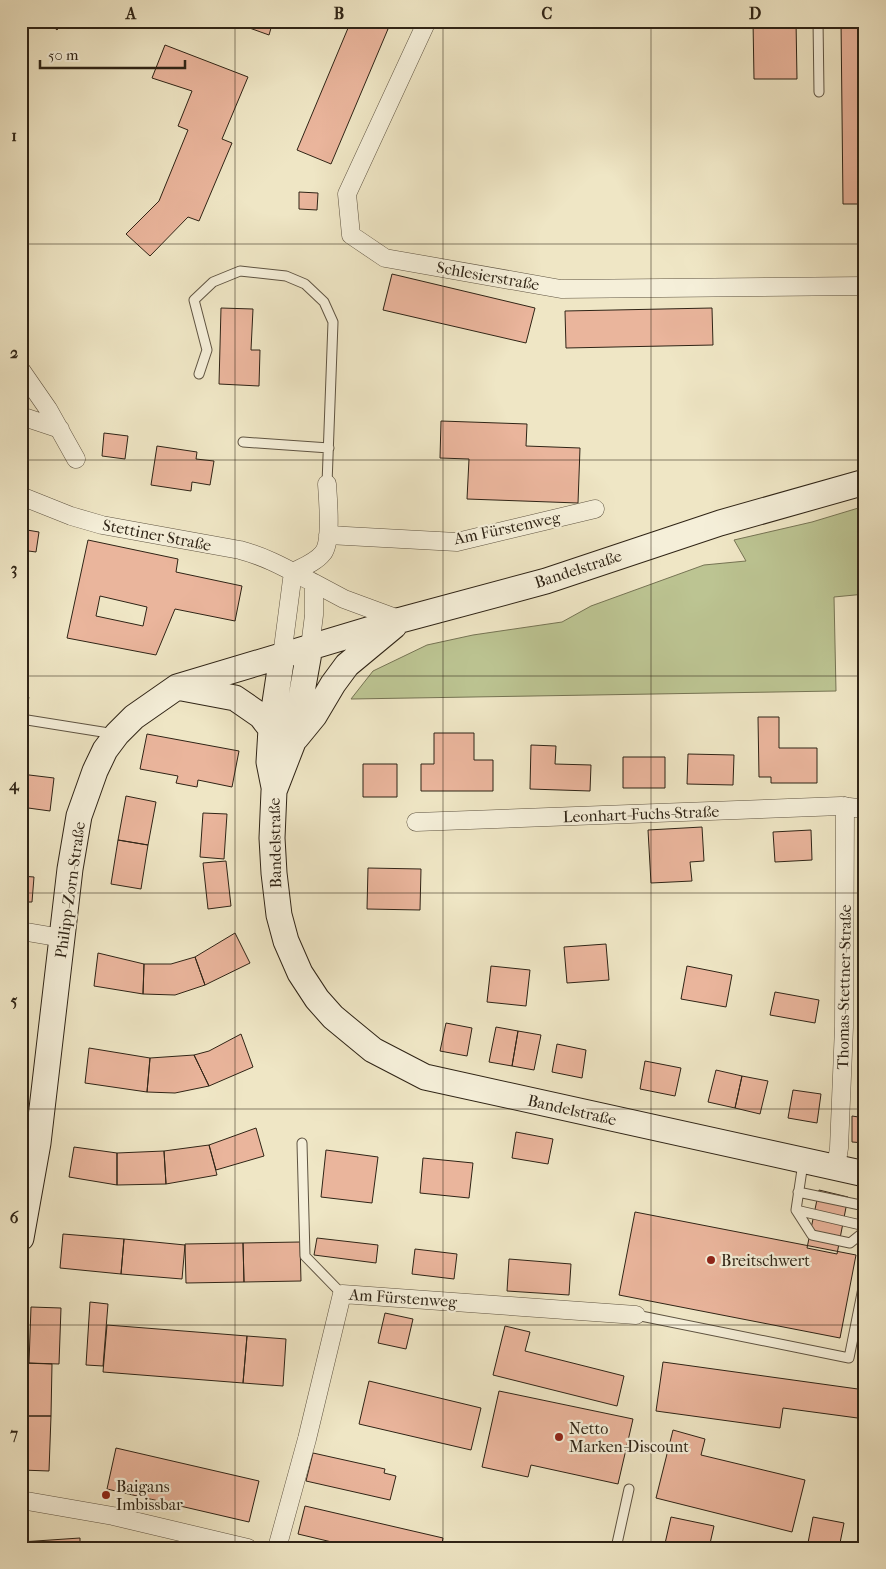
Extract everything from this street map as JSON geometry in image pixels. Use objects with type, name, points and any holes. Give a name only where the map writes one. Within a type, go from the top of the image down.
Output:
[{"type":"street","name":"Schlesierstraße","points":[[427,21],[347,194],[351,235],[385,258],[561,289],[865,286]]},
{"type":"street","points":[[21,370],[60,430],[76,459]]},
{"type":"street","points":[[21,416],[60,430]]},
{"type":"street","name":"Bandelstraße","points":[[865,482],[720,524],[546,581],[310,647],[293,742],[274,790],[272,838],[279,915],[286,941],[300,973],[317,999],[333,1017],[373,1050],[425,1077],[865,1174]]},
{"type":"street","points":[[274,790],[269,762],[271,729],[293,572],[314,561],[324,552],[328,535],[327,484]]},
{"type":"street","name":"Stettiner Straße","points":[[21,496],[71,516],[102,525],[240,550],[262,556],[344,599],[402,620]]},
{"type":"street","name":"Am Fürstenweg","points":[[328,535],[457,542],[595,509]]},
{"type":"street","points":[[310,647],[314,615],[314,583]]},
{"type":"street","points":[[293,742],[314,716],[347,665],[402,620]]},
{"type":"street","name":"Philipp-Zorn-Straße","points":[[21,1238],[24,1210],[47,1082],[70,869],[79,816],[95,771],[117,734],[134,717],[177,687],[310,647]]},
{"type":"street","points":[[177,687],[235,698],[261,716],[271,729]]},
{"type":"street","name":"Leonhart-Fuchs-Straße","points":[[416,822],[845,806],[865,809]]},
{"type":"street","name":"Thomas-Stettner-Straße","points":[[836,1167],[839,1148],[844,1027],[845,806]]},
{"type":"street","points":[[21,931],[62,938]]},
{"type":"street","name":"Am Fürstenweg","points":[[277,1548],[307,1439],[342,1294],[636,1315]]},
{"type":"street","points":[[21,1500],[113,1516],[248,1548]]},
{"type":"lane","points":[[818,21],[819,92]]},
{"type":"lane","points":[[199,374],[207,350],[194,300],[213,282],[240,271],[286,276],[305,284],[324,302],[333,322],[327,484]]},
{"type":"lane","points":[[243,442],[329,448]]},
{"type":"lane","points":[[21,719],[117,734]]},
{"type":"lane","points":[[302,1142],[305,1256],[342,1294]]},
{"type":"lane","points":[[803,1160],[796,1210],[812,1235],[850,1243],[865,1231]]},
{"type":"lane","points":[[798,1192],[865,1206]]},
{"type":"lane","points":[[796,1210],[865,1226]]},
{"type":"lane","points":[[636,1315],[849,1358],[865,1278]]},
{"type":"lane","points":[[616,1548],[629,1489]]},
{"type":"green space","points":[[865,506],[865,594],[834,597],[836,691],[351,699],[373,671],[427,645],[473,635],[562,622],[591,606],[704,565],[746,561],[734,540],[812,522]]},
{"type":"green space","points":[[21,696],[29,697],[26,714],[21,718]]},
{"type":"building","points":[[47,21],[64,21],[57,30]]},
{"type":"building","points":[[230,21],[273,21],[269,35]]},
{"type":"building","points":[[351,21],[369,21],[388,29],[331,164],[297,150]]},
{"type":"building","points":[[753,21],[796,21],[797,79],[754,79]]},
{"type":"building","points":[[841,21],[865,21],[865,204],[843,204]]},
{"type":"building","points":[[165,45],[248,77],[222,139],[232,143],[199,221],[188,217],[150,256],[126,234],[159,201],[188,130],[178,126],[192,91],[152,78]]},
{"type":"building","points":[[299,192],[318,193],[317,210],[299,209]]},
{"type":"building","points":[[392,274],[535,308],[526,343],[383,310]]},
{"type":"building","points":[[860,306],[865,306],[865,338],[862,338]]},
{"type":"building","points":[[221,308],[253,309],[251,350],[260,350],[259,386],[219,384]]},
{"type":"building","points":[[712,308],[713,345],[566,348],[565,311]]},
{"type":"building","points":[[441,421],[527,424],[526,446],[580,448],[578,503],[467,499],[469,459],[440,458]]},
{"type":"building","points":[[21,428],[27,430],[21,446]]},
{"type":"building","points":[[104,433],[128,436],[125,459],[102,456]]},
{"type":"building","points":[[157,446],[197,452],[196,459],[214,461],[210,485],[192,482],[191,491],[151,485]]},
{"type":"building","points":[[21,529],[39,532],[36,552],[21,550]]},
{"type":"building","points":[[88,540],[178,559],[176,572],[242,586],[235,621],[175,609],[156,655],[67,638]],"holes":[[[100,596],[147,607],[143,626],[96,616]]]},
{"type":"building","points":[[758,717],[779,717],[779,748],[817,748],[817,783],[771,783],[771,777],[759,777]]},
{"type":"building","points":[[434,733],[474,733],[474,760],[493,760],[493,791],[421,791],[421,764],[434,764]]},
{"type":"building","points":[[147,734],[239,751],[232,787],[198,780],[197,787],[176,783],[178,776],[140,769]]},
{"type":"building","points":[[531,745],[556,746],[555,764],[591,765],[590,791],[530,789]]},
{"type":"building","points":[[688,754],[734,755],[733,785],[687,784]]},
{"type":"building","points":[[623,757],[665,757],[665,788],[623,788]]},
{"type":"building","points":[[363,764],[397,764],[397,797],[363,797]]},
{"type":"building","points":[[21,774],[54,778],[50,811],[21,807]]},
{"type":"building","points":[[126,796],[156,802],[148,845],[118,840]]},
{"type":"building","points":[[203,813],[227,814],[224,859],[200,857]]},
{"type":"building","points":[[702,827],[704,861],[690,862],[692,881],[651,883],[648,830]]},
{"type":"building","points":[[811,830],[812,860],[775,862],[773,832]]},
{"type":"building","points":[[118,840],[148,845],[141,889],[111,884]]},
{"type":"building","points":[[226,861],[231,906],[208,909],[203,863]]},
{"type":"building","points":[[368,868],[421,869],[420,910],[367,909]]},
{"type":"building","points":[[21,876],[34,877],[32,902],[21,902]]},
{"type":"building","points":[[235,933],[250,963],[205,985],[195,957]]},
{"type":"building","points":[[606,944],[609,980],[567,983],[564,947]]},
{"type":"building","points":[[98,953],[144,964],[143,994],[94,986]]},
{"type":"building","points":[[195,957],[205,985],[175,995],[143,994],[144,964],[171,964]]},
{"type":"building","points":[[491,966],[530,970],[526,1006],[487,1002]]},
{"type":"building","points":[[687,966],[732,975],[726,1007],[681,999]]},
{"type":"building","points":[[775,992],[819,1000],[815,1023],[770,1015]]},
{"type":"building","points":[[446,1023],[472,1028],[467,1056],[440,1051]]},
{"type":"building","points":[[496,1027],[518,1031],[512,1066],[489,1062]]},
{"type":"building","points":[[518,1031],[541,1035],[534,1070],[512,1066]]},
{"type":"building","points":[[241,1034],[253,1067],[209,1086],[194,1055],[209,1051]]},
{"type":"building","points":[[557,1044],[586,1050],[582,1078],[552,1072]]},
{"type":"building","points":[[89,1048],[150,1058],[147,1092],[85,1083]]},
{"type":"building","points":[[194,1055],[209,1086],[175,1093],[147,1092],[150,1058]]},
{"type":"building","points":[[645,1061],[681,1068],[675,1096],[640,1089]]},
{"type":"building","points":[[716,1070],[742,1076],[735,1108],[708,1102]]},
{"type":"building","points":[[742,1076],[768,1081],[760,1114],[735,1108]]},
{"type":"building","points":[[793,1090],[821,1094],[817,1123],[788,1118]]},
{"type":"building","points":[[852,1116],[865,1118],[865,1143],[852,1142]]},
{"type":"building","points":[[256,1128],[264,1156],[216,1170],[209,1145]]},
{"type":"building","points":[[516,1132],[553,1139],[548,1164],[512,1158]]},
{"type":"building","points":[[209,1145],[217,1175],[166,1184],[164,1151]]},
{"type":"building","points":[[74,1147],[117,1153],[117,1185],[69,1177]]},
{"type":"building","points":[[326,1150],[378,1157],[372,1203],[321,1197]]},
{"type":"building","points":[[164,1151],[166,1184],[117,1185],[117,1153]]},
{"type":"building","points":[[423,1158],[473,1163],[469,1198],[420,1193]]},
{"type":"building","points":[[819,1190],[848,1197],[837,1254],[807,1248]]},
{"type":"building","points":[[635,1212],[856,1255],[840,1338],[619,1295]]},
{"type":"building","points":[[63,1234],[124,1239],[121,1274],[60,1268]]},
{"type":"building","points":[[317,1238],[378,1245],[376,1263],[314,1255]]},
{"type":"building","points":[[124,1239],[185,1245],[182,1279],[121,1274]]},
{"type":"building","points":[[300,1242],[301,1281],[244,1282],[243,1243]]},
{"type":"building","points":[[243,1243],[244,1282],[186,1283],[185,1244]]},
{"type":"building","points":[[415,1249],[457,1254],[454,1279],[412,1274]]},
{"type":"building","points":[[509,1259],[571,1264],[569,1295],[507,1291]]},
{"type":"building","points":[[90,1302],[108,1304],[103,1366],[86,1365]]},
{"type":"building","points":[[31,1307],[61,1308],[59,1364],[29,1363]]},
{"type":"building","points":[[385,1313],[413,1319],[406,1349],[378,1343]]},
{"type":"building","points":[[107,1325],[247,1336],[243,1383],[103,1372]]},
{"type":"building","points":[[505,1326],[530,1332],[525,1351],[624,1376],[617,1406],[493,1375]]},
{"type":"building","points":[[247,1336],[286,1339],[283,1386],[243,1383]]},
{"type":"building","points":[[663,1362],[865,1390],[865,1419],[783,1408],[780,1428],[656,1411]]},
{"type":"building","points":[[23,1363],[52,1364],[51,1416],[21,1416]]},
{"type":"building","points":[[369,1381],[481,1408],[471,1450],[359,1424]]},
{"type":"building","name":"Netto Marken-Discount","points":[[499,1391],[633,1419],[618,1484],[531,1465],[528,1477],[482,1467]]},
{"type":"building","points":[[21,1416],[51,1416],[49,1471],[21,1470]]},
{"type":"building","points":[[673,1430],[705,1439],[701,1455],[805,1480],[792,1532],[656,1498]]},
{"type":"building","points":[[116,1448],[259,1481],[249,1522],[107,1489]]},
{"type":"building","points":[[313,1453],[385,1469],[384,1473],[396,1476],[390,1500],[306,1481]]},
{"type":"building","points":[[305,1506],[443,1538],[441,1548],[357,1548],[298,1534]]},
{"type":"building","points":[[671,1517],[714,1526],[709,1548],[664,1548]]},
{"type":"building","points":[[813,1517],[844,1523],[839,1548],[807,1548]]},
{"type":"building","points":[[80,1538],[80,1548],[21,1548],[21,1542]]},
{"type":"place","name":"Breitschwert","points":[[711,1260]]},
{"type":"place","name":"Netto Marken-Discount","points":[[559,1437]]},
{"type":"place","name":"Baigans Imbissbar","points":[[106,1495]]}]
